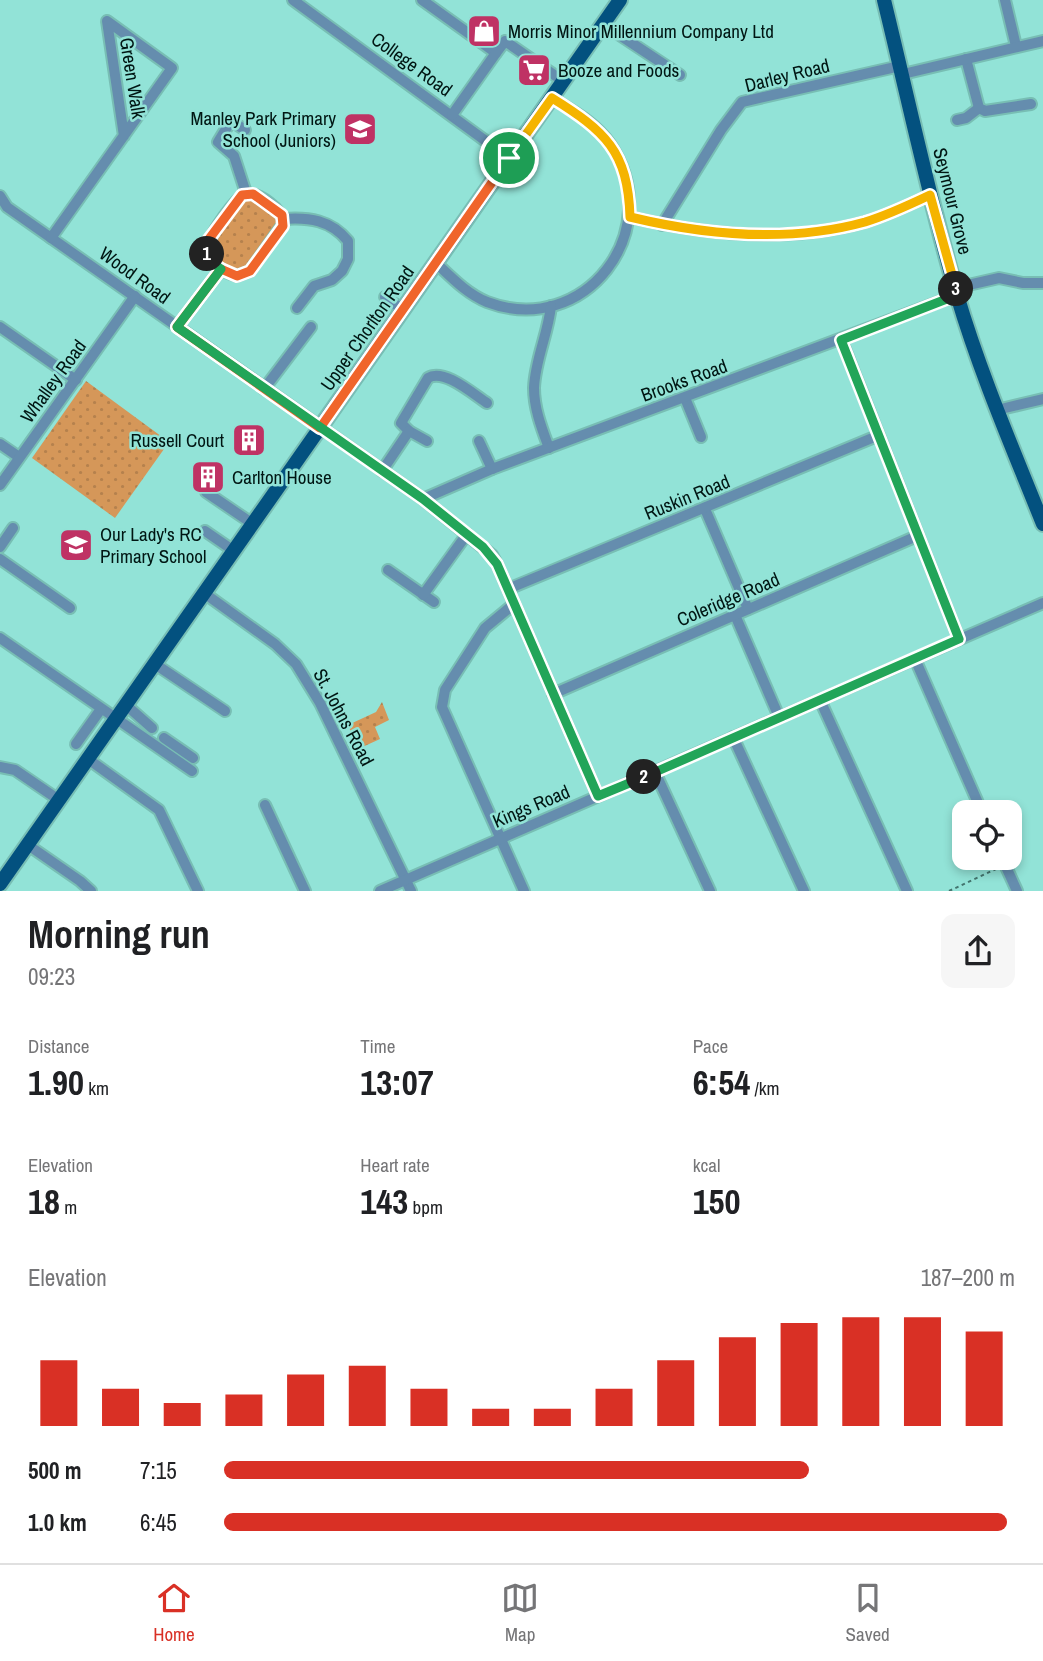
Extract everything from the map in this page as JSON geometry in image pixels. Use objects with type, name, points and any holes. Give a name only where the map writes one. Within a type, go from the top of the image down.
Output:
[{"type":"main road","name":"Upper Chorlton Road","points":[[1,883],[620,0]]},
{"type":"main road","name":"Seymour Grove","points":[[884,0],[930,195],[956,291],[997,410],[1043,524]]},
{"type":"street","name":"College Road","points":[[293,0],[509,158]]},
{"type":"street","points":[[422,0],[496,53]]},
{"type":"street","points":[[1005,0],[1016,46]]},
{"type":"street","name":"Green Walk","points":[[51,237],[124,136],[172,68],[107,21],[124,136]]},
{"type":"street","points":[[603,24],[680,75]]},
{"type":"street","name":"Darley Road","points":[[662,225],[721,130],[742,102],[966,59],[1043,40]]},
{"type":"street","points":[[452,115],[505,41],[563,81]]},
{"type":"street","points":[[966,59],[979,108],[985,111],[1026,105],[1024,118]]},
{"type":"street","points":[[436,263],[469,292],[483,300],[517,309],[551,306],[577,296],[603,276],[627,233],[630,217],[624,174],[610,144],[597,128],[552,98]]},
{"type":"street","points":[[957,120],[967,118],[979,108]]},
{"type":"street","points":[[245,130],[233,122],[218,142],[234,156],[246,193]]},
{"type":"street","points":[[246,193],[253,194],[279,211],[283,226],[247,274],[237,276],[221,269],[210,260],[206,243],[223,218],[246,193]]},
{"type":"street","points":[[630,217],[662,225],[724,232],[804,232],[865,222],[930,195]]},
{"type":"street","name":"Wood Road","points":[[0,197],[7,206],[423,499],[492,555],[598,796]]},
{"type":"street","points":[[283,219],[315,219],[325,222],[348,241],[348,260],[342,271],[332,281],[314,286],[296,308]]},
{"type":"street","points":[[177,327],[221,269]]},
{"type":"street","name":"Brooks Road","points":[[423,499],[492,469],[841,340],[956,291],[999,278],[1023,283],[1043,283]]},
{"type":"street","name":"Whalley Road","points":[[0,485],[135,296]]},
{"type":"street","points":[[384,297],[402,310]]},
{"type":"street","points":[[549,448],[538,415],[534,391],[551,306]]},
{"type":"street","points":[[0,327],[76,380]]},
{"type":"street","points":[[264,388],[311,327]]},
{"type":"street","points":[[841,340],[959,639]]},
{"type":"street","points":[[427,441],[402,426],[401,419],[432,375],[442,374],[487,403]]},
{"type":"street","points":[[685,398],[701,437]]},
{"type":"street","points":[[997,410],[1043,399]]},
{"type":"street","points":[[382,471],[409,431]]},
{"type":"street","name":"Ruskin Road","points":[[508,589],[877,436]]},
{"type":"street","points":[[479,441],[492,469]]},
{"type":"street","points":[[0,444],[19,457]]},
{"type":"street","points":[[206,492],[253,524]]},
{"type":"street","points":[[705,509],[748,610]]},
{"type":"street","points":[[0,547],[13,528]]},
{"type":"street","points":[[205,531],[234,551]]},
{"type":"street","points":[[423,595],[467,534]]},
{"type":"street","name":"Coleridge Road","points":[[554,694],[917,536]]},
{"type":"street","points":[[0,559],[70,608]]},
{"type":"street","points":[[388,570],[434,603]]},
{"type":"street","name":"St. Johns Road","points":[[204,593],[275,645],[296,664],[320,703],[411,891]]},
{"type":"street","name":"Kings Road","points":[[380,891],[1043,603]]},
{"type":"street","points":[[514,604],[485,628],[445,690],[442,707],[524,891]]},
{"type":"street","points":[[734,615],[779,717]]},
{"type":"street","points":[[0,638],[192,771]]},
{"type":"street","points":[[915,659],[977,800]]},
{"type":"street","points":[[155,664],[225,711]]},
{"type":"street","points":[[820,700],[907,891]]},
{"type":"street","points":[[126,705],[152,728]]},
{"type":"street","points":[[76,744],[101,709]]},
{"type":"street","points":[[733,737],[804,891]]},
{"type":"street","points":[[164,738],[193,758]]},
{"type":"street","points":[[88,759],[160,812],[198,891]]},
{"type":"street","points":[[0,767],[15,770],[60,800]]},
{"type":"street","points":[[655,772],[710,891]]},
{"type":"street","points":[[265,805],[304,891]]},
{"type":"street","points":[[28,845],[91,891]]},
{"type":"street","points":[[1008,870],[1017,891]]},
{"type":"path","points":[[949,891],[988,870]]},
{"type":"shaded area","points":[[249,198],[268,207],[277,224],[245,270],[236,272],[212,255],[213,241],[240,202]]},
{"type":"shaded area","points":[[86,381],[169,442],[115,518],[32,458]]},
{"type":"shaded area","points":[[382,702],[389,720],[375,727],[380,739],[358,749],[348,725],[376,712]]},
{"type":"place","name":"Morris Minor Millennium Company Ltd","points":[[484,31]]},
{"type":"place","name":"Booze and Foods","points":[[534,70]]},
{"type":"place","name":"Manley Park Primary School (Juniors)","points":[[360,129]]},
{"type":"place","name":"Russell Court","points":[[249,440]]},
{"type":"place","name":"Carlton House","points":[[208,477]]},
{"type":"place","name":"Our Lady's RC Primary School","points":[[76,545]]},
{"type":"route","points":[[509,158],[320,428],[177,327],[221,269],[237,276],[250,271],[283,226],[279,211],[253,194],[246,193],[240,197],[206,243],[207,255],[221,269],[177,327],[382,471],[423,499],[492,555],[598,796],[959,639],[841,340],[957,295],[930,195],[865,222],[804,232],[724,232],[662,225],[630,217],[624,174],[610,144],[597,128],[552,98],[509,158]]}]
